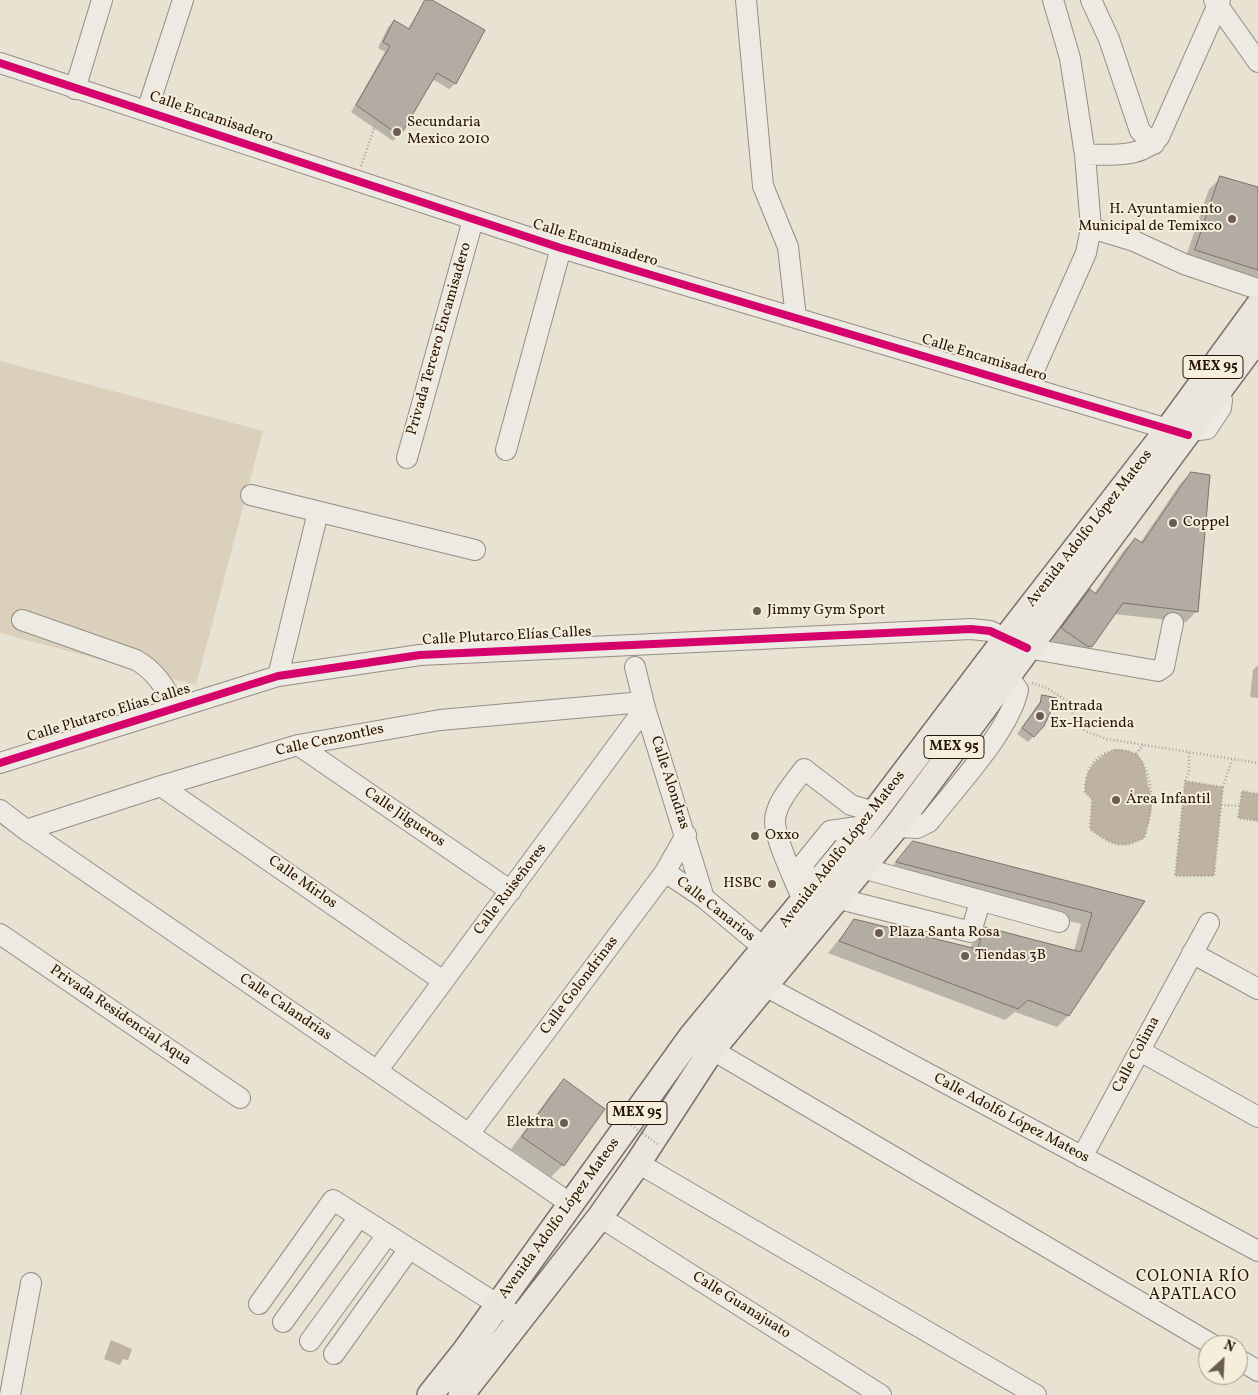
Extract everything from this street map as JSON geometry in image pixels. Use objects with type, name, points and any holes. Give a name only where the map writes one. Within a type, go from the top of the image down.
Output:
[{"type":"main road","name":"Avenida Adolfo López Mateos","points":[[1182,432],[1258,306]]},
{"type":"main road","name":"Avenida Adolfo López Mateos","points":[[466,1394],[476,1357],[498,1306],[691,1036],[1017,643],[1182,432],[1223,388],[1258,338]]},
{"type":"main road","name":"Avenida Adolfo López Mateos","points":[[430,1395],[520,1319],[600,1217],[638,1163],[711,1051],[896,827],[1007,675],[1017,643]]},
{"type":"main road","points":[[864,826],[868,861]]},
{"type":"street","points":[[75,89],[102,0]]},
{"type":"street","points":[[147,111],[183,0]]},
{"type":"street","points":[[746,0],[763,186],[788,247],[796,318]]},
{"type":"street","points":[[1026,386],[1086,253],[1091,228],[1085,155],[1070,58],[1053,0]]},
{"type":"street","points":[[1091,0],[1110,39],[1140,131],[1154,144]]},
{"type":"street","points":[[1085,155],[1137,152],[1154,144],[1159,137],[1217,2]]},
{"type":"street","points":[[1217,2],[1258,62]]},
{"type":"street","name":"Calle Encamisadero","points":[[0,63],[561,248],[1182,432]]},
{"type":"street","name":"Privada Tercero Encamisadero","points":[[407,458],[473,220]]},
{"type":"street","points":[[1091,228],[1134,241],[1184,264],[1258,289]]},
{"type":"street","points":[[506,450],[561,248]]},
{"type":"street","points":[[251,495],[475,550]]},
{"type":"street","points":[[278,676],[318,512]]},
{"type":"street","points":[[22,620],[146,665],[168,692],[175,708]]},
{"type":"street","name":"Calle Plutarco Elías Calles","points":[[0,763],[278,676],[420,655],[971,629],[990,631],[1017,643],[1158,671],[1164,668],[1173,623]]},
{"type":"street","name":"Calle Alondras","points":[[635,667],[644,705],[686,835],[704,898]]},
{"type":"street","name":"Calle Cenzontles","points":[[26,830],[161,786],[298,746],[440,720],[644,705]]},
{"type":"street","name":"Calle Ruiseñores","points":[[377,1071],[511,891],[644,705]]},
{"type":"street","name":"Calle Jilgueros","points":[[298,746],[511,891]]},
{"type":"street","points":[[803,901],[777,836],[775,819],[783,799],[804,769],[851,805],[864,826]]},
{"type":"street","name":"Calle Mirlos","points":[[161,786],[443,981]]},
{"type":"street","name":"Calle Calandrias","points":[[0,810],[26,830],[571,1204]]},
{"type":"street","name":"Calle Golondrinas","points":[[469,1134],[666,872],[686,835]]},
{"type":"street","points":[[868,861],[980,902],[1059,922]]},
{"type":"street","name":"Calle Canarios","points":[[666,872],[704,898],[764,948]]},
{"type":"street","points":[[836,898],[971,932],[980,902]]},
{"type":"street","name":"Calle Colima","points":[[1082,1157],[1208,923]]},
{"type":"street","name":"Privada Residencial Aqua","points":[[0,934],[240,1098]]},
{"type":"street","points":[[1192,953],[1258,989]]},
{"type":"street","name":"Calle Adolfo López Mateos","points":[[765,986],[1258,1251]]},
{"type":"street","points":[[691,1036],[711,1051],[1198,1336]]},
{"type":"street","points":[[1140,1051],[1258,1117]]},
{"type":"street","points":[[638,1163],[1036,1395]]},
{"type":"street","points":[[259,1304],[333,1200],[520,1319]]},
{"type":"street","points":[[283,1322],[359,1216]]},
{"type":"street","name":"Calle Guanajuato","points":[[600,1217],[881,1395]]},
{"type":"street","points":[[310,1340],[387,1235]]},
{"type":"street","points":[[334,1354],[409,1249]]},
{"type":"street","points":[[10,1395],[31,1283]]},
{"type":"path","points":[[357,182],[377,120]]},
{"type":"path","points":[[1007,675],[1047,688],[1067,701],[1074,718],[1085,731],[1107,738],[1143,745],[1258,763]]},
{"type":"path","points":[[1136,754],[1143,745]]},
{"type":"path","points":[[1114,749],[1124,749],[1136,754],[1146,765],[1152,796],[1148,826],[1144,838],[1130,846],[1117,845],[1090,828],[1092,799],[1085,792],[1085,779],[1088,769],[1101,756],[1114,749]]},
{"type":"path","points":[[1189,752],[1189,772],[1185,781],[1175,876],[1214,876],[1222,787],[1232,759]]},
{"type":"path","points":[[1185,781],[1222,787]]},
{"type":"path","points":[[1258,794],[1242,790],[1238,818],[1258,821]]},
{"type":"path","points":[[1221,805],[1240,806]]},
{"type":"path","points":[[617,1115],[659,1145]]},
{"type":"shaded area","points":[[0,361],[263,431],[196,685],[0,633]]},
{"type":"shaded area","points":[[1114,749],[1131,752],[1141,759],[1152,797],[1149,823],[1144,838],[1121,845],[1104,839],[1090,829],[1092,799],[1085,792],[1086,777],[1092,766],[1101,757]]},
{"type":"shaded area","points":[[1185,781],[1223,787],[1214,876],[1175,876]]},
{"type":"shaded area","points":[[1242,791],[1258,794],[1258,821],[1238,818]]},
{"type":"shaded area","points":[[111,1340],[132,1349],[128,1360],[123,1359],[120,1365],[104,1359]]},
{"type":"building","points":[[425,0],[432,0],[485,30],[456,84],[437,73],[400,136],[356,105],[390,46],[383,42],[394,20],[409,29]]},
{"type":"building","name":"H. Ayuntamiento Municipal de Temixco","points":[[1220,176],[1258,187],[1258,270],[1195,250]]},
{"type":"building","points":[[1191,472],[1210,475],[1198,612],[1123,603],[1092,647],[1087,646],[1061,628],[1090,589],[1096,594],[1135,538],[1142,543]]},
{"type":"building","name":"Entrada Ex-Hacienda","points":[[1042,695],[1057,698],[1044,726],[1034,737],[1022,728],[1040,703]]},
{"type":"building","name":"Plaza Santa Rosa","points":[[913,841],[1145,901],[1069,1016],[1028,1000],[1018,1009],[839,941],[854,919],[977,949],[985,927],[1081,952],[1092,913],[896,862]]},
{"type":"building","name":"Elektra","points":[[564,1079],[605,1109],[564,1166],[522,1137]]},
{"type":"cycle path","points":[[0,63],[561,248],[1188,435]]},
{"type":"cycle path","points":[[0,763],[278,676],[420,655],[971,629],[990,631],[1027,648]]},
{"type":"place","name":"Secundaria Mexico 2010","points":[[397,132]]},
{"type":"place","name":"H. Ayuntamiento Municipal de Temixco","points":[[1232,219]]},
{"type":"place","name":"Coppel","points":[[1173,523]]},
{"type":"place","name":"Jimmy Gym Sport","points":[[757,611]]},
{"type":"place","name":"Entrada Ex-Hacienda","points":[[1040,716]]},
{"type":"place","name":"Área Infantil","points":[[1116,800]]},
{"type":"place","name":"Oxxo","points":[[755,836]]},
{"type":"place","name":"HSBC","points":[[772,884]]},
{"type":"place","name":"Plaza Santa Rosa","points":[[879,933]]},
{"type":"place","name":"Tiendas 3B","points":[[965,956]]},
{"type":"place","name":"Elektra","points":[[564,1123]]},
{"type":"district","name":"COLONIA RÍO APATLACO","points":[[1193,1287]]}]
